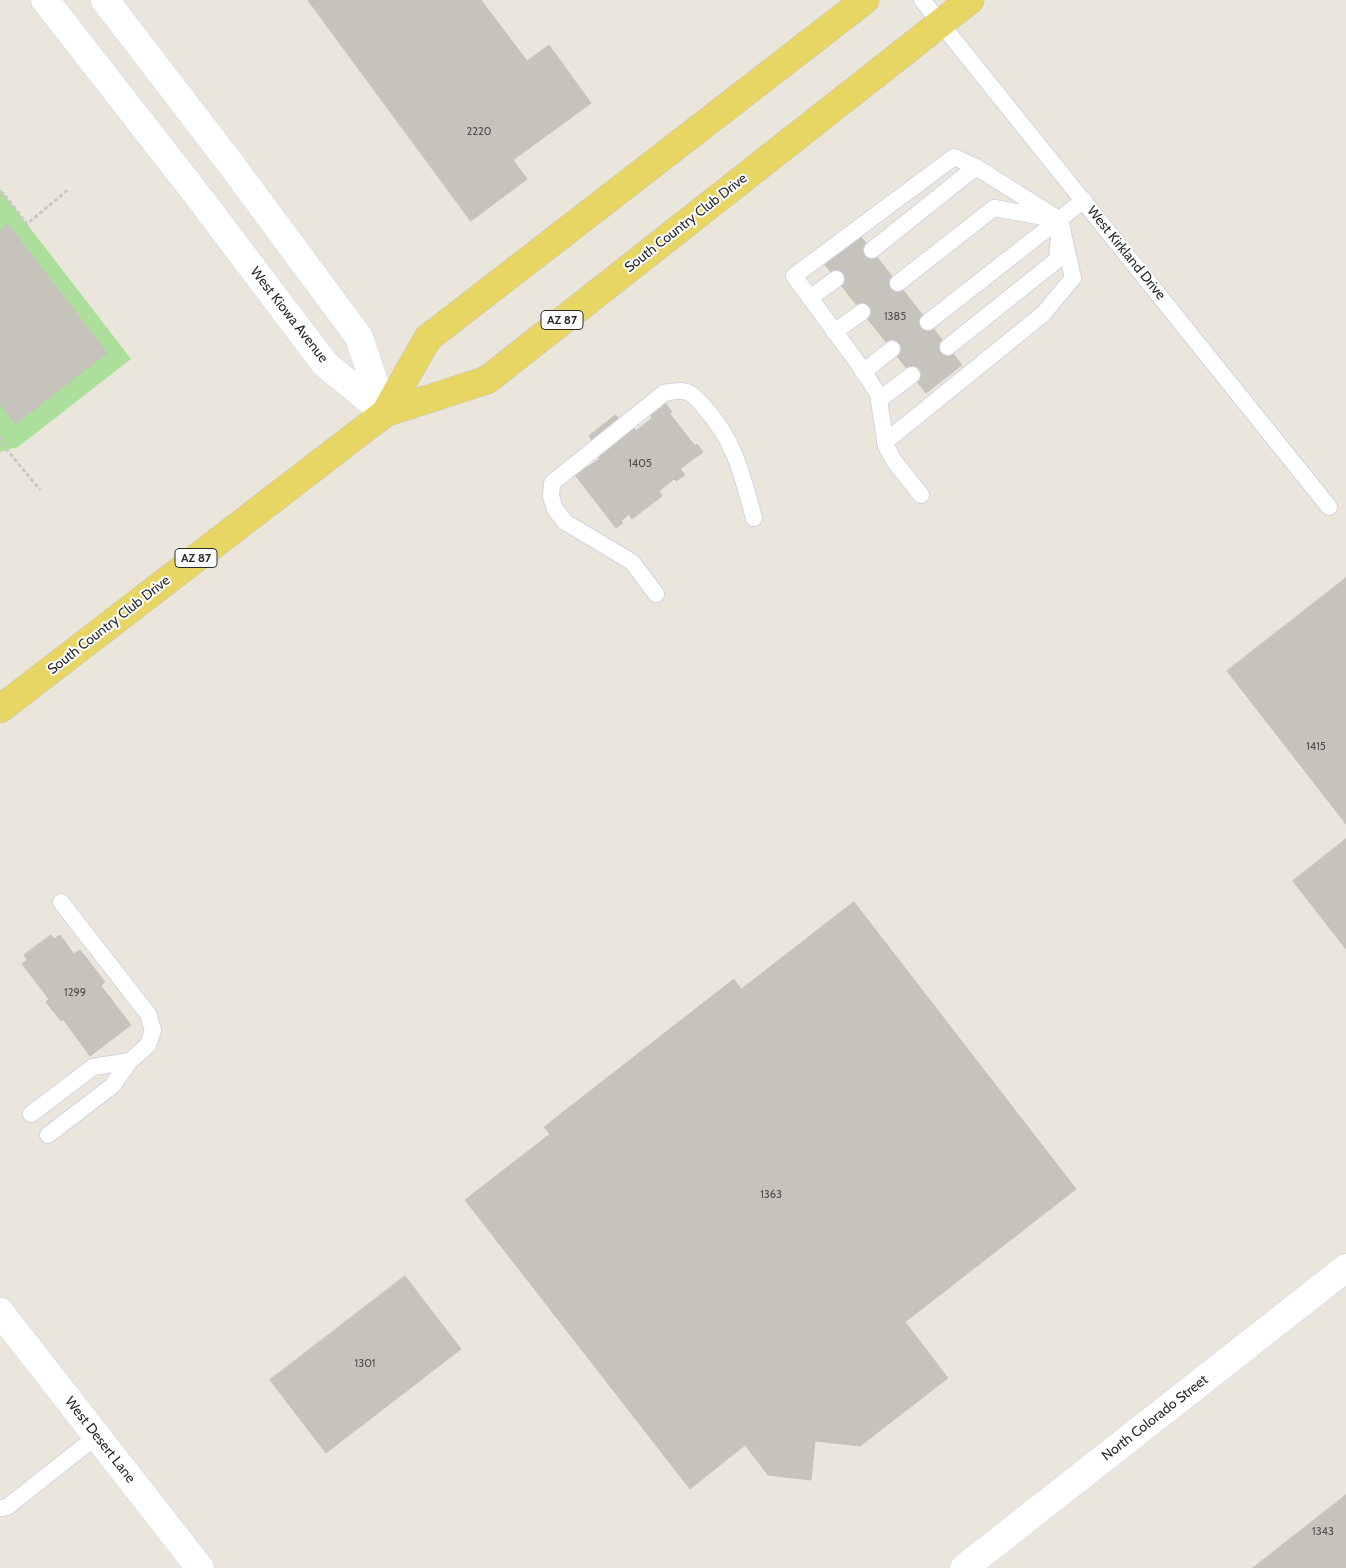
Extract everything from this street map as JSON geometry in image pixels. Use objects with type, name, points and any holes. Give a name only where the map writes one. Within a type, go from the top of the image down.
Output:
[{"type":"main road","name":"South Country Club Drive","points":[[385,413],[428,338],[865,0]]},
{"type":"main road","name":"South Country Club Drive","points":[[0,709],[385,413],[487,380],[970,0]]},
{"type":"street","name":"West Kiowa Avenue","points":[[44,0],[196,192],[325,364],[385,413]]},
{"type":"street","points":[[105,0],[230,163],[359,338],[385,413]]},
{"type":"street","name":"North Colorado Street","points":[[964,1568],[1346,1268]]},
{"type":"street","name":"West Desert Lane","points":[[0,1312],[200,1568]]},
{"type":"lane","name":"West Kirkland Drive","points":[[922,0],[1329,507]]},
{"type":"lane","points":[[885,442],[1043,314],[1073,278],[1060,220],[976,167],[954,157],[794,276],[878,394],[885,442],[886,446],[894,461],[921,495]]},
{"type":"lane","points":[[872,250],[976,167]]},
{"type":"lane","points":[[928,322],[1084,200]]},
{"type":"lane","points":[[898,283],[994,208],[1060,220]]},
{"type":"lane","points":[[948,347],[1057,260],[1060,220]]},
{"type":"lane","points":[[810,298],[836,279]]},
{"type":"lane","points":[[834,332],[862,312]]},
{"type":"lane","points":[[863,372],[892,349]]},
{"type":"lane","points":[[879,400],[912,375]]},
{"type":"lane","points":[[656,594],[632,562],[565,522],[555,510],[551,496],[552,483],[664,393],[673,391],[686,392],[699,401],[714,417],[733,448],[754,518]]},
{"type":"lane","points":[[48,1135],[112,1086],[130,1060],[148,1045],[152,1030],[148,1014],[61,902]]},
{"type":"lane","points":[[31,1114],[93,1067],[130,1060]]},
{"type":"lane","points":[[0,1508],[7,1507],[97,1436]]},
{"type":"path","points":[[0,194],[3,193],[27,224],[70,189]]},
{"type":"path","points":[[0,437],[7,450],[40,490]]},
{"type":"green space","points":[[0,189],[131,359],[18,447],[0,452],[0,404],[107,353],[9,225],[0,231]]},
{"type":"building","points":[[308,0],[481,0],[527,61],[549,45],[591,103],[513,160],[527,179],[471,221]]},
{"type":"building","points":[[8,224],[107,353],[15,424],[0,404],[0,231]]},
{"type":"building","points":[[858,233],[962,365],[926,393],[822,261]]},
{"type":"building","points":[[666,404],[672,412],[670,414],[695,446],[697,444],[703,452],[680,469],[685,475],[676,481],[674,479],[659,491],[662,496],[632,519],[629,514],[621,521],[623,523],[616,528],[575,475],[600,459],[596,454],[632,426],[636,431]]},
{"type":"building","points":[[616,415],[628,430],[600,452],[589,436]]},
{"type":"building","points":[[1346,578],[1346,824],[1227,671]]},
{"type":"building","points":[[1346,839],[1346,949],[1293,881]]},
{"type":"building","points":[[854,902],[1076,1189],[905,1322],[948,1378],[860,1446],[815,1441],[811,1480],[768,1475],[745,1445],[690,1489],[465,1200],[550,1134],[544,1127],[734,979],[741,989]]},
{"type":"building","points":[[51,935],[54,939],[60,935],[74,954],[80,950],[105,982],[101,986],[131,1025],[90,1056],[63,1019],[61,1021],[46,1002],[49,999],[22,964],[27,960],[24,955]]},
{"type":"building","points":[[405,1276],[461,1349],[326,1453],[270,1380]]},
{"type":"building","points":[[1346,1495],[1346,1568],[1253,1568]]}]
